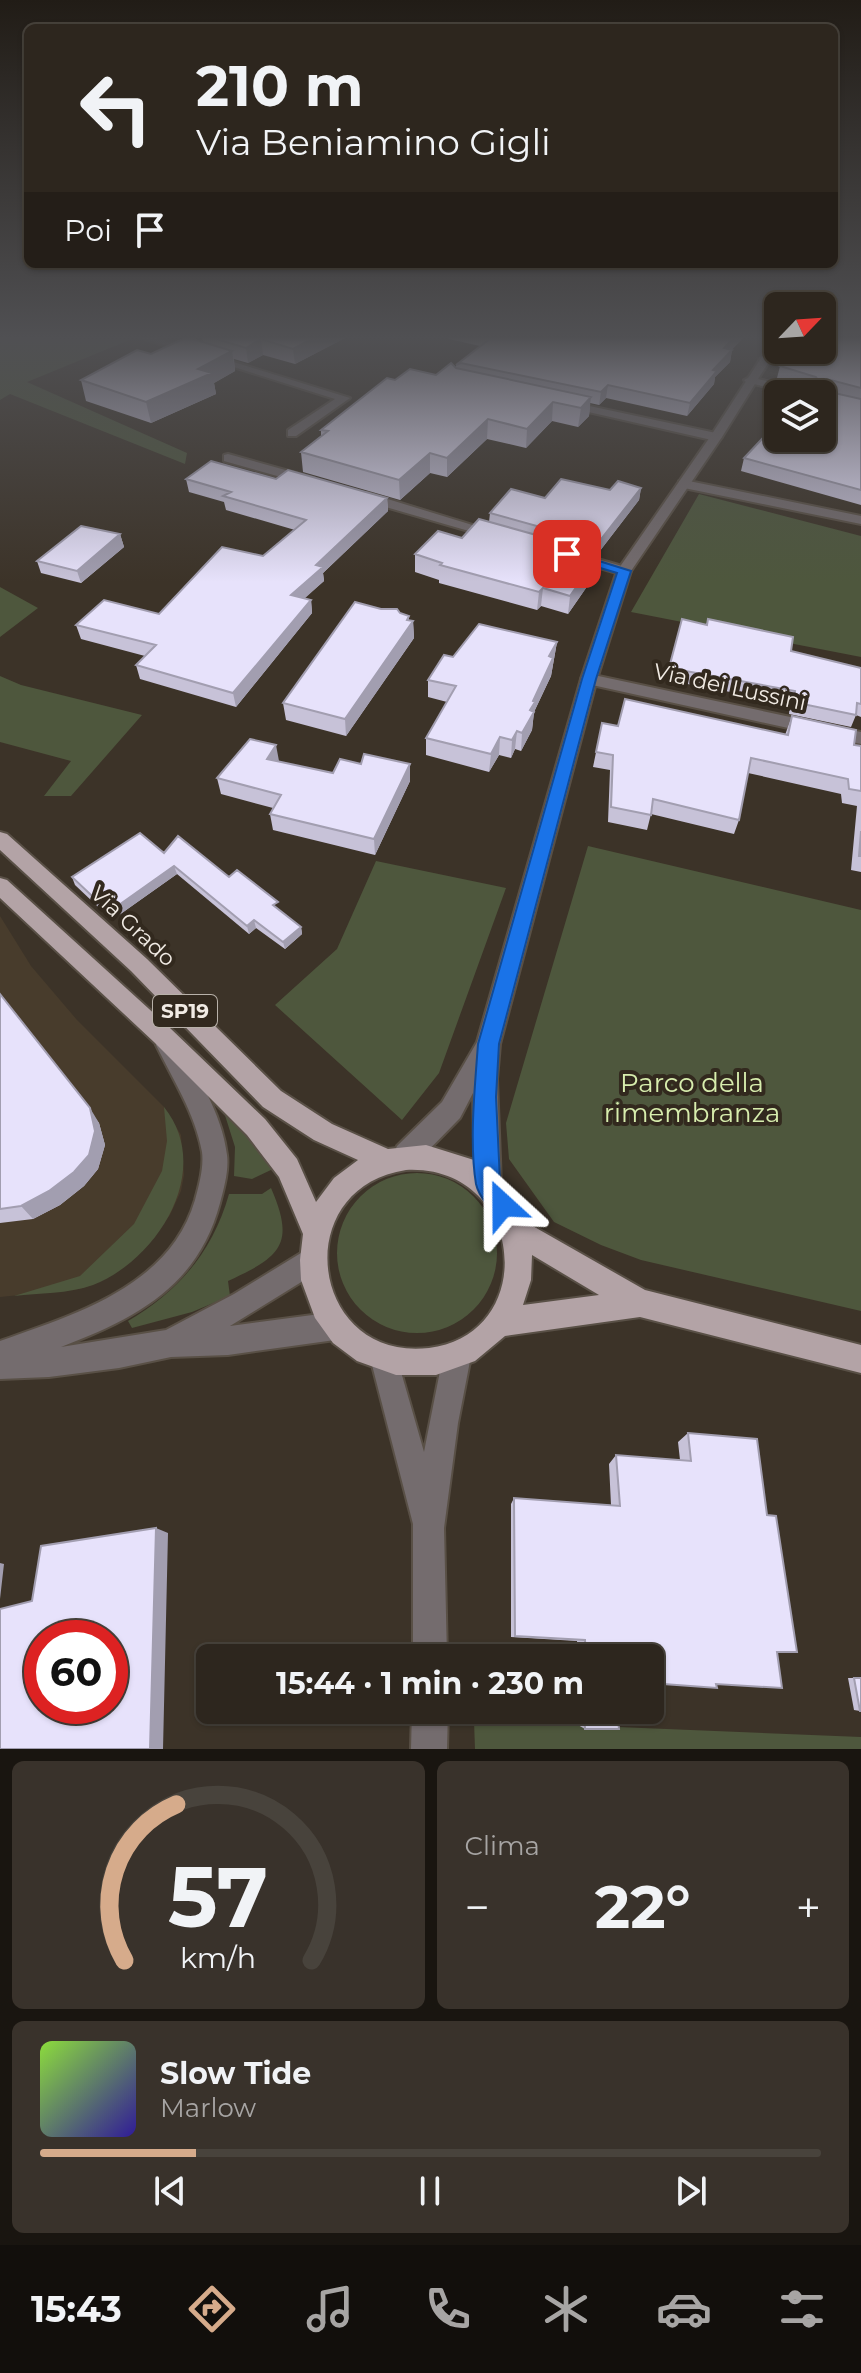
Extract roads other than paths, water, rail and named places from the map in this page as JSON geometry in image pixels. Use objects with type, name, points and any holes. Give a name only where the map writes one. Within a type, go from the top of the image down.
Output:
[{"type":"main road","name":"Via Grado","points":[[0,839],[139,965],[272,1099],[323,1132],[396,1157]]},
{"type":"main road","name":"SP19","points":[[0,886],[162,1035],[256,1127],[288,1168],[316,1247]]},
{"type":"main road","points":[[436,1156],[464,1167],[488,1185],[503,1205],[513,1229],[518,1260],[512,1293],[497,1323],[479,1342],[457,1356],[422,1365],[385,1361],[357,1347],[335,1326],[319,1294],[316,1247],[327,1209],[342,1188],[362,1171],[396,1157],[436,1156]]},
{"type":"main road","points":[[513,1229],[640,1303],[861,1359]]},
{"type":"main road","points":[[497,1323],[640,1303]]},
{"type":"street","points":[[292,433],[312,420]]},
{"type":"street","points":[[636,420],[716,437]]},
{"type":"street","points":[[488,1185],[485,1091],[488,1044],[589,679],[624,571],[726,420]]},
{"type":"street","points":[[228,458],[327,486]]},
{"type":"street","points":[[684,484],[861,520]]},
{"type":"street","points":[[342,490],[505,537]]},
{"type":"street","points":[[550,549],[624,571]]},
{"type":"street","name":"Via dei Lussini","points":[[589,679],[861,738]]},
{"type":"street","points":[[0,1355],[80,1327],[138,1296],[174,1265],[199,1230],[208,1207],[215,1154],[201,1107],[162,1035]]},
{"type":"street","points":[[396,1157],[451,1110],[488,1044]]},
{"type":"street","points":[[171,1343],[244,1304],[316,1247]]},
{"type":"street","points":[[0,1365],[49,1363],[119,1354],[171,1343],[228,1341],[335,1326]]},
{"type":"street","points":[[430,1644],[428,1528],[443,1423],[457,1356]]},
{"type":"street","points":[[385,1361],[428,1528]]},
{"type":"street","points":[[429,1749],[430,1724]]},
{"type":"park label","name":"Parco della rimembranza","points":[[692,1098]]}]
